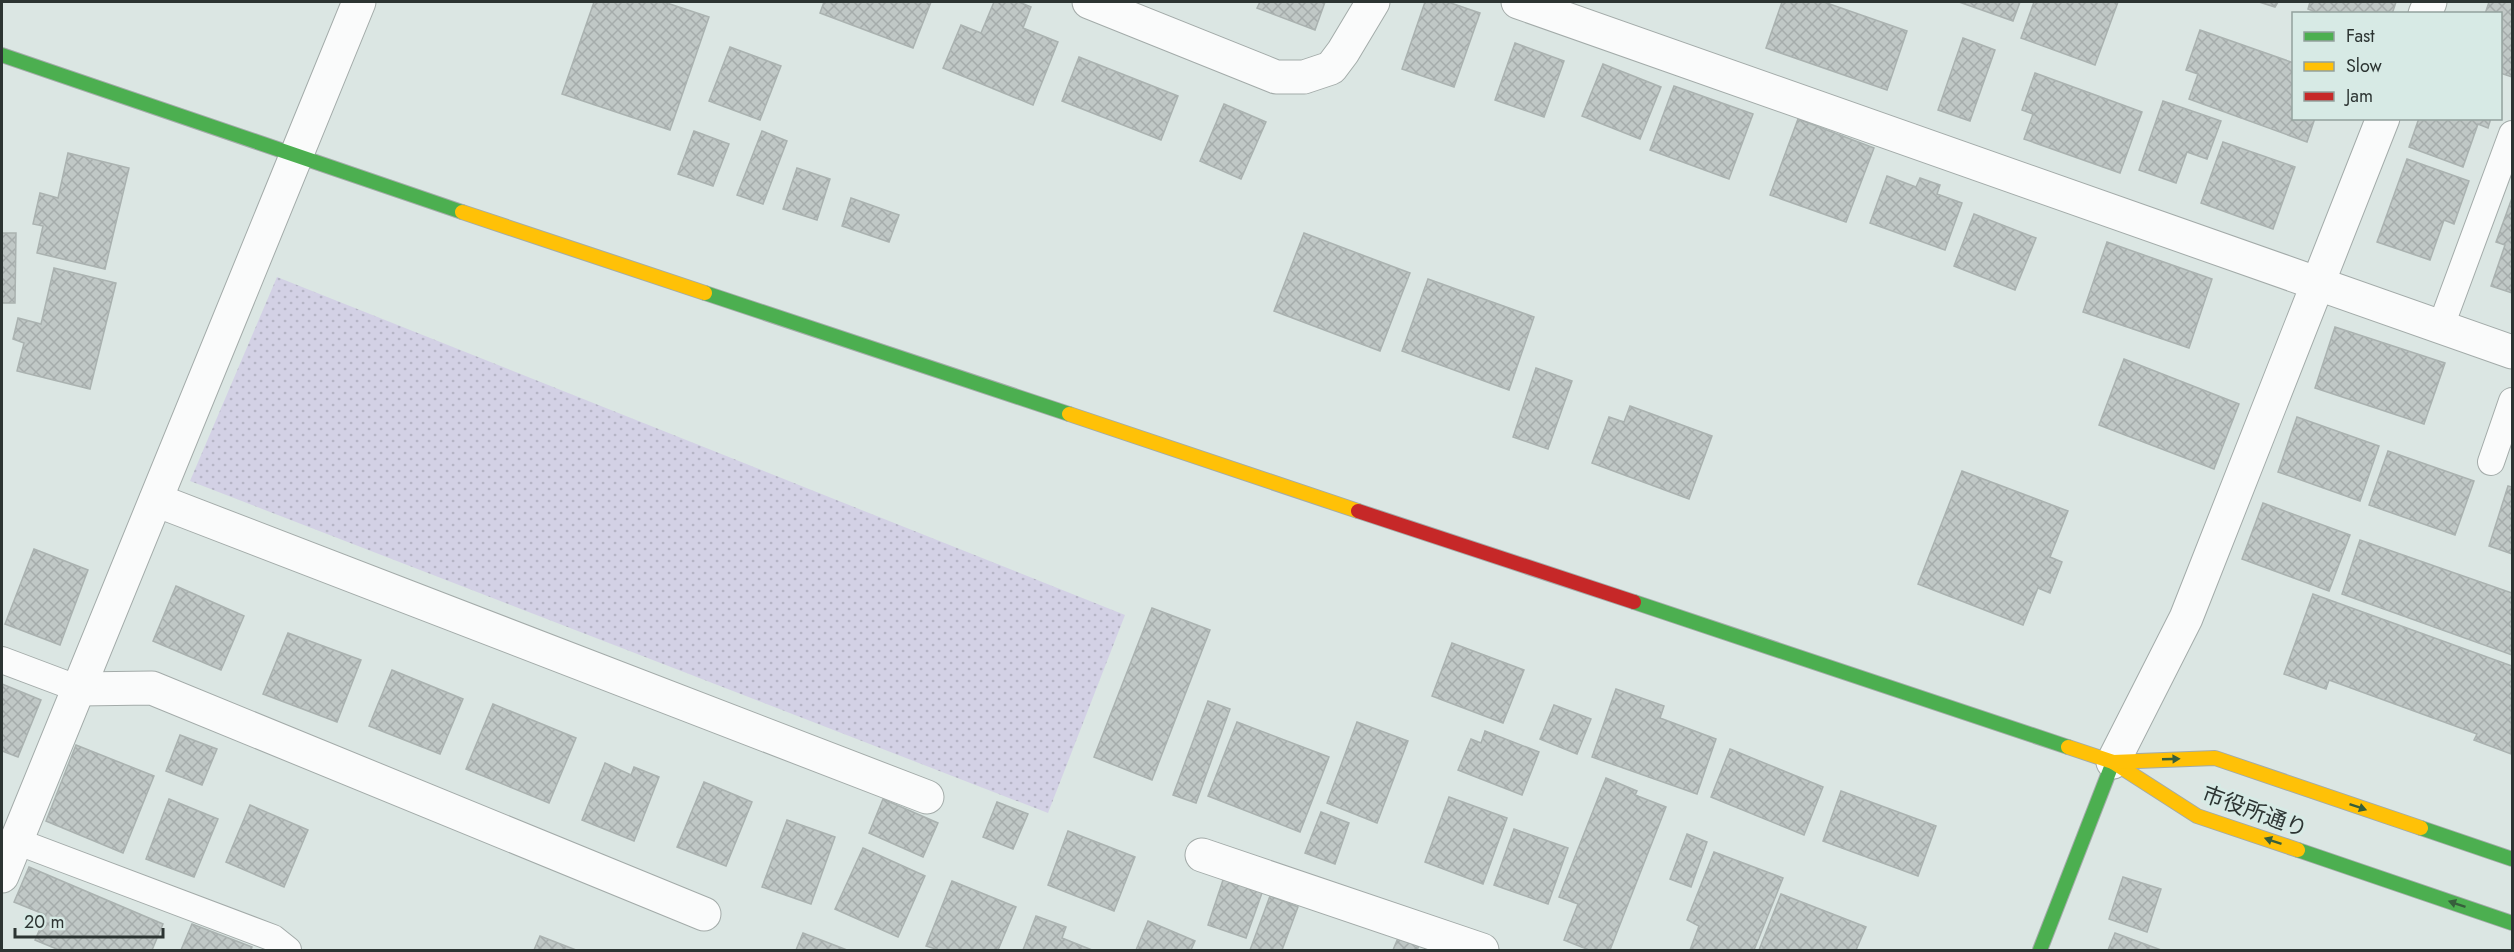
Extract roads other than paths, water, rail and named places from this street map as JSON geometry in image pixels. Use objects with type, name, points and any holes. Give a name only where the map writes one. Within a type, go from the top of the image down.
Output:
[{"type":"street","points":[[2,876],[359,2]]},
{"type":"street","points":[[1089,2],[1276,77],[1304,77],[1331,68],[1373,2]]},
{"type":"street","points":[[1518,2],[2512,352]]},
{"type":"street","points":[[2,55],[297,157],[2113,762]]},
{"type":"street","points":[[2040,951],[2113,762],[2186,618],[2382,120]]},
{"type":"street","points":[[156,500],[927,797]]},
{"type":"street","points":[[79,690],[152,688],[705,914]]},
{"type":"street","name":"市役所通り","points":[[2113,762],[2215,758],[2512,859]]},
{"type":"street","name":"市役所通り","points":[[2113,762],[2197,816],[2512,923]]},
{"type":"street","points":[[1202,855],[1482,951]]},
{"type":"lane","points":[[2441,326],[2512,134]]},
{"type":"lane","points":[[2492,462],[2512,401]]},
{"type":"lane","points":[[2,660],[79,690]]},
{"type":"lane","points":[[16,841],[273,938],[288,951]]}]
